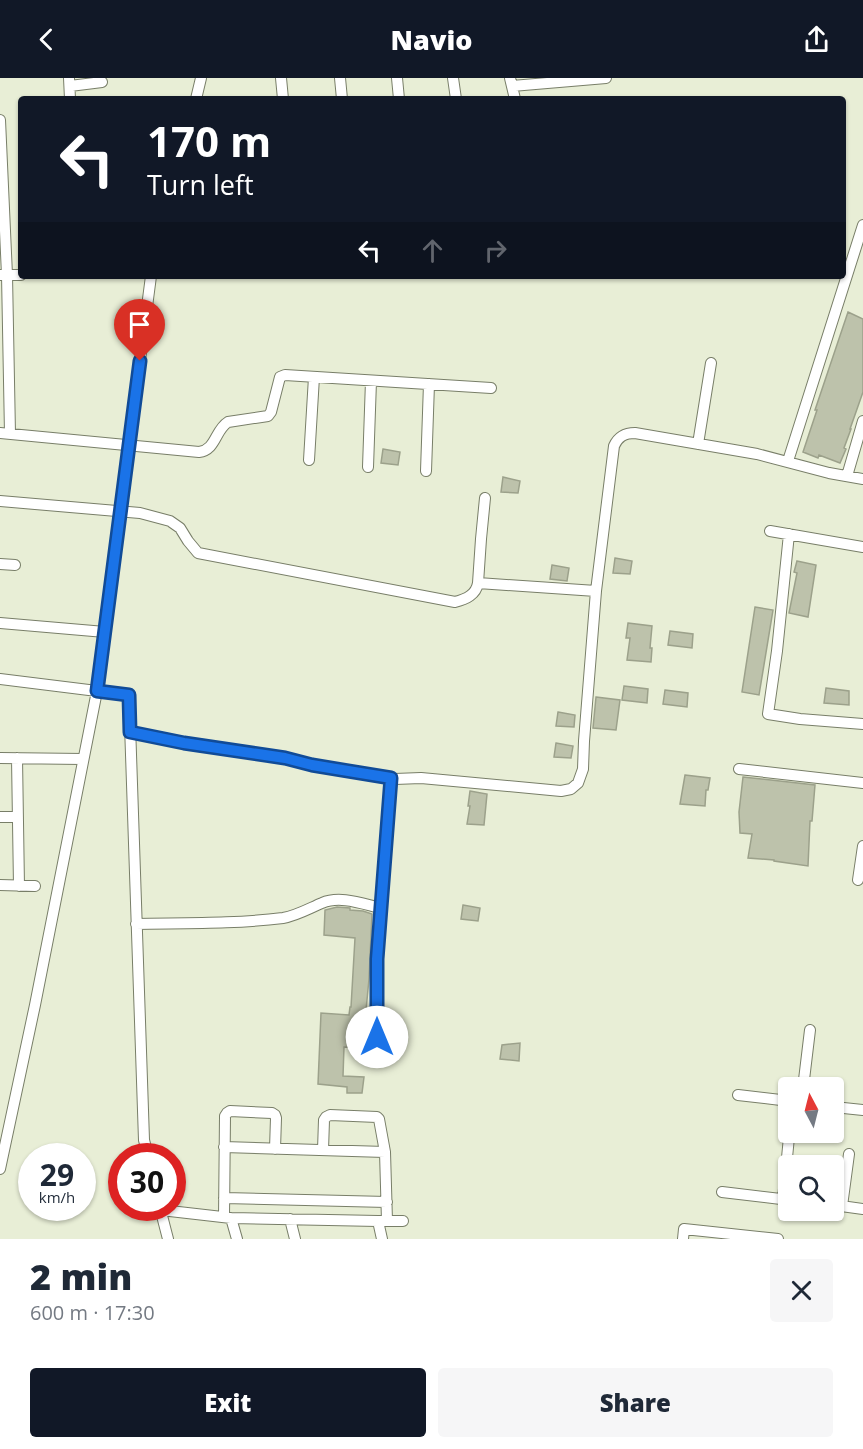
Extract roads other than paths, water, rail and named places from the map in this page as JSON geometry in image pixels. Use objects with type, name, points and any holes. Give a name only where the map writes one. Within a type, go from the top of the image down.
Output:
[{"type":"street","points":[[197,96],[201,78]]},
{"type":"street","points":[[281,78],[283,96]]},
{"type":"street","points":[[340,78],[342,96]]},
{"type":"street","points":[[397,78],[399,96]]},
{"type":"street","points":[[453,78],[456,96]]},
{"type":"street","points":[[511,82],[606,78]]},
{"type":"street","points":[[69,82],[102,82]]},
{"type":"street","points":[[0,120],[5,433],[199,452],[211,447],[228,422],[268,416],[272,412],[280,377],[285,375],[491,388]]},
{"type":"street","points":[[846,278],[863,225]]},
{"type":"street","points":[[3,275],[18,274]]},
{"type":"street","points":[[0,1169],[97,691],[151,279]]},
{"type":"street","points":[[788,461],[846,279]]},
{"type":"street","points":[[698,444],[711,363]]},
{"type":"street","points":[[309,460],[314,377]]},
{"type":"street","points":[[368,467],[371,381]]},
{"type":"street","points":[[426,471],[429,384]]},
{"type":"street","points":[[847,476],[863,421]]},
{"type":"street","points":[[130,732],[391,778],[421,778],[561,791],[571,789],[578,783],[583,769],[596,591],[616,441],[627,433],[634,433],[757,454],[829,473],[863,479]]},
{"type":"street","points":[[0,501],[140,513],[170,521],[180,528],[198,553],[454,602],[473,594],[477,589],[485,498]]},
{"type":"street","points":[[770,531],[863,547]]},
{"type":"street","points":[[789,534],[768,714],[863,724]]},
{"type":"street","points":[[0,564],[15,565]]},
{"type":"street","points":[[478,583],[596,591]]},
{"type":"street","points":[[0,623],[105,632]]},
{"type":"street","points":[[0,679],[129,695],[145,1143]]},
{"type":"street","points":[[0,758],[83,759]]},
{"type":"street","points":[[17,758],[19,886]]},
{"type":"street","points":[[739,769],[863,783]]},
{"type":"street","points":[[377,1037],[377,959],[391,778]]},
{"type":"street","points":[[0,817],[18,818]]},
{"type":"street","points":[[858,880],[863,846]]},
{"type":"street","points":[[0,885],[35,886]]},
{"type":"street","points":[[136,924],[286,917],[324,901],[337,900],[381,908]]},
{"type":"street","points":[[804,1077],[810,1030]]},
{"type":"street","points":[[738,1095],[778,1100]]},
{"type":"street","points":[[844,1107],[863,1107]]},
{"type":"street","points":[[237,1239],[227,1217],[224,1198],[225,1116],[227,1113],[230,1111],[275,1115],[275,1149]]},
{"type":"street","points":[[323,1150],[326,1117],[374,1116],[379,1119],[385,1152],[387,1202],[382,1239]]},
{"type":"street","points":[[224,1147],[385,1152]]},
{"type":"street","points":[[844,1178],[849,1154]]},
{"type":"street","points":[[722,1192],[778,1199]]},
{"type":"street","points":[[224,1198],[387,1202]]},
{"type":"street","points":[[277,1200],[278,1219]]},
{"type":"street","points":[[334,1201],[334,1220]]},
{"type":"street","points":[[844,1207],[863,1209]]},
{"type":"street","points":[[186,1212],[227,1217],[403,1221]]},
{"type":"street","points":[[290,1219],[295,1239]]},
{"type":"street","points":[[164,1221],[168,1239]]},
{"type":"street","points":[[683,1239],[684,1229],[750,1238],[778,1239]]}]
